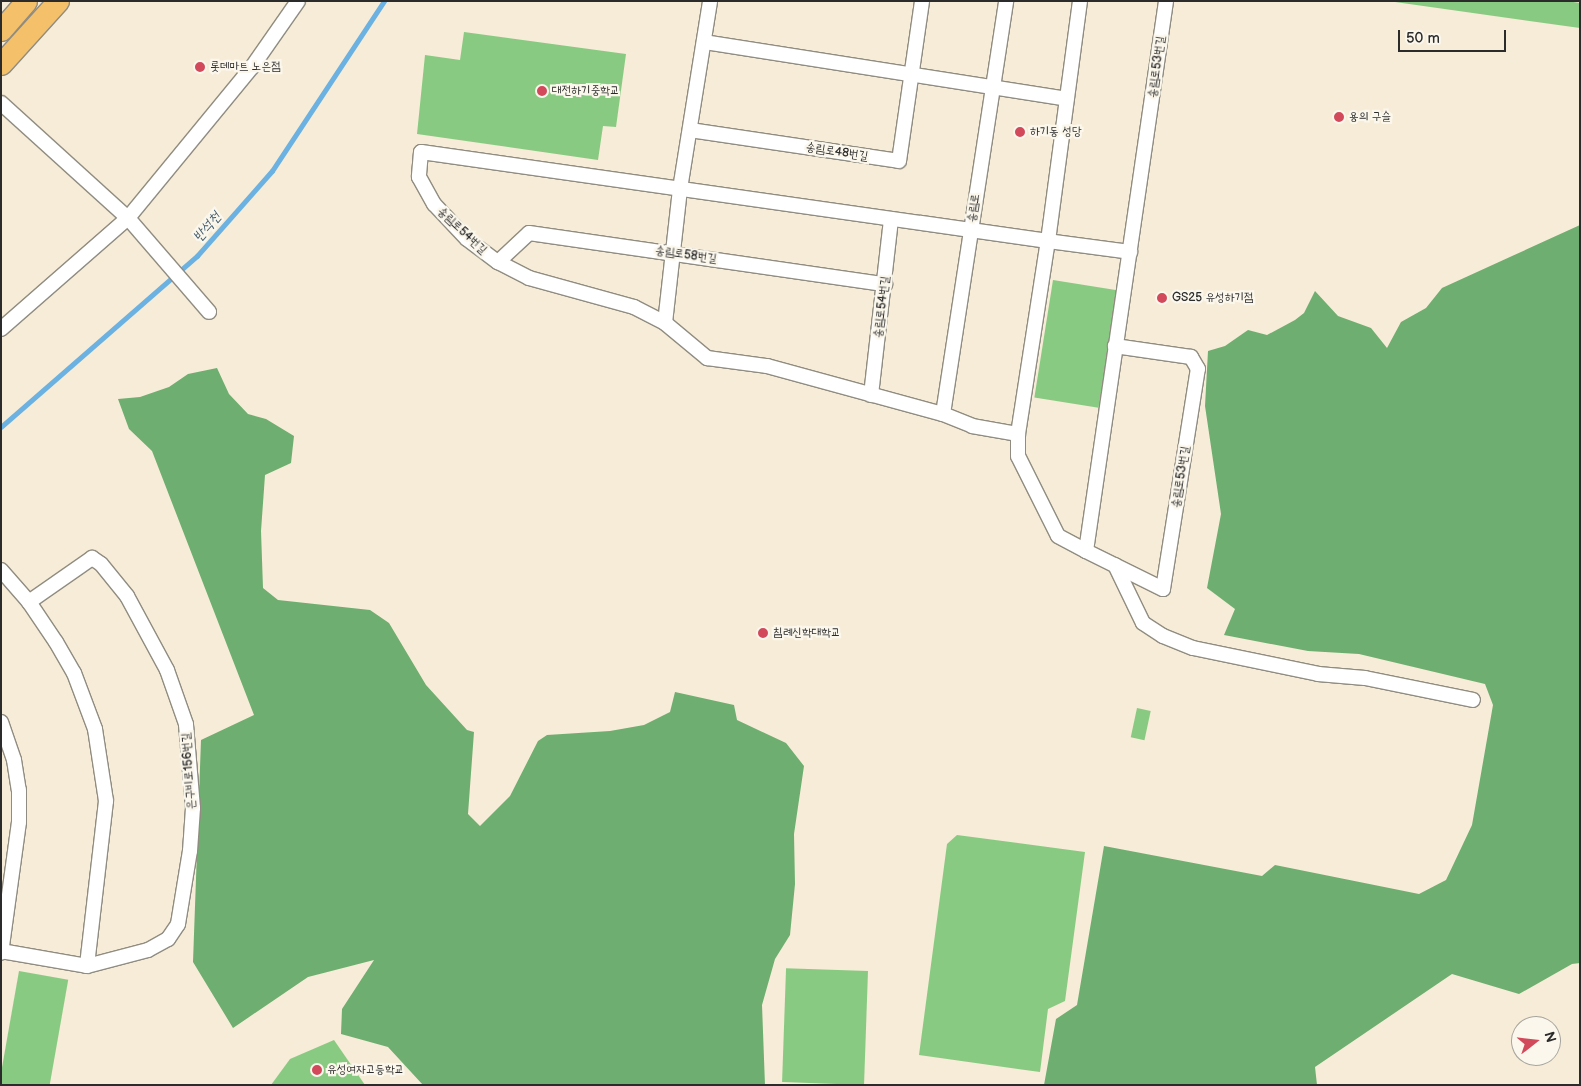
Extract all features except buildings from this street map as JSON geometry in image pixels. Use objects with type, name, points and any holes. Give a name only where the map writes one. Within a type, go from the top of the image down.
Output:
[{"type":"main road","points":[[1,30],[26,1]]},
{"type":"main road","points":[[1,64],[58,1]]},
{"type":"street","points":[[1,329],[128,218],[252,67],[298,1]]},
{"type":"street","points":[[665,323],[680,189],[710,1]]},
{"type":"street","name":"송림로48번길","points":[[690,130],[899,161],[922,1]]},
{"type":"street","name":"송림로","points":[[943,414],[1006,1]]},
{"type":"street","name":"송림로53번길","points":[[1080,1],[1048,241],[1018,434],[1018,456],[1058,536],[1163,589],[1198,370],[1191,357],[1115,346]]},
{"type":"street","name":"송림로53번길","points":[[1086,551],[1166,1]]},
{"type":"street","points":[[704,42],[1067,100]]},
{"type":"street","points":[[1,103],[128,218],[208,312]]},
{"type":"street","name":"송림로54번길","points":[[943,414],[767,366],[708,358],[665,323],[634,307],[529,278],[498,262],[467,239],[434,204],[419,177],[421,152],[971,231]]},
{"type":"street","name":"송림로54번길","points":[[871,395],[891,219]]},
{"type":"street","points":[[971,231],[1130,252]]},
{"type":"street","name":"송림로58번길","points":[[498,262],[529,233],[885,284]]},
{"type":"street","points":[[943,414],[972,426],[1018,434]]},
{"type":"street","name":"은구비로156번길","points":[[1,722],[14,760],[19,790],[19,822],[1,952],[87,966],[148,950],[168,939],[178,924],[190,851],[193,808],[186,724],[149,632],[127,596],[101,564],[92,558],[85,560],[29,602]]},
{"type":"street","points":[[1115,566],[1143,623],[1163,636],[1192,648],[1318,674],[1365,678],[1473,700]]},
{"type":"street","points":[[1,570],[29,602],[74,672],[95,729],[101,758],[106,801],[87,966]]},
{"type":"green space","points":[[1388,1],[1567,1],[1580,3],[1580,28]]},
{"type":"green space","points":[[464,32],[626,54],[616,127],[603,126],[598,160],[417,134],[425,55],[460,60]]},
{"type":"green space","points":[[1580,225],[1580,963],[1572,964],[1519,994],[1452,974],[1315,1067],[1317,1085],[1044,1085],[1056,1019],[1077,1005],[1104,846],[1262,876],[1275,865],[1419,894],[1446,880],[1472,825],[1493,705],[1485,684],[1359,654],[1308,651],[1224,635],[1235,609],[1207,588],[1221,514],[1205,406],[1208,351],[1225,346],[1248,330],[1267,335],[1295,320],[1304,313],[1315,291],[1338,316],[1371,328],[1387,348],[1401,322],[1426,308],[1442,288]]},
{"type":"green space","points":[[1053,280],[1117,290],[1099,408],[1034,398]]},
{"type":"green space","points":[[217,368],[229,394],[248,414],[266,419],[294,436],[291,463],[265,475],[261,531],[263,588],[278,600],[370,610],[389,623],[426,685],[467,730],[474,732],[468,814],[480,826],[510,796],[538,741],[547,735],[610,731],[644,725],[670,712],[675,692],[734,705],[737,720],[786,743],[804,766],[794,834],[795,884],[790,935],[775,959],[762,1005],[765,1085],[423,1085],[388,1047],[341,1034],[342,1009],[374,960],[308,977],[233,1028],[193,962],[201,740],[254,715],[152,451],[129,429],[118,399],[140,397],[169,387],[188,374]]},
{"type":"green space","points":[[1137,708],[1151,711],[1144,740],[1131,737]]},
{"type":"green space","points":[[957,835],[1085,852],[1065,1001],[1048,1009],[1040,1072],[919,1055],[947,844]]},
{"type":"green space","points":[[786,968],[868,971],[864,1085],[782,1082]]},
{"type":"green space","points":[[19,971],[68,980],[50,1085],[1,1085],[1,1073]]},
{"type":"green space","name":"유성여자고등학교","points":[[334,1040],[365,1085],[271,1085],[290,1059]]},
{"type":"waterway","name":"반석천","points":[[1,427],[197,256],[272,171],[384,1]]},
{"type":"place","name":"롯데마트 노은점","points":[[200,67]]},
{"type":"place","name":"대전하기중학교","points":[[542,91]]},
{"type":"place","name":"용의 구슬","points":[[1339,117]]},
{"type":"place","name":"하기동 성당","points":[[1020,132]]},
{"type":"place","name":"GS25 유성하기점","points":[[1162,298]]},
{"type":"place","name":"침례신학대학교","points":[[763,633]]},
{"type":"place","name":"유성여자고등학교","points":[[317,1070]]}]
